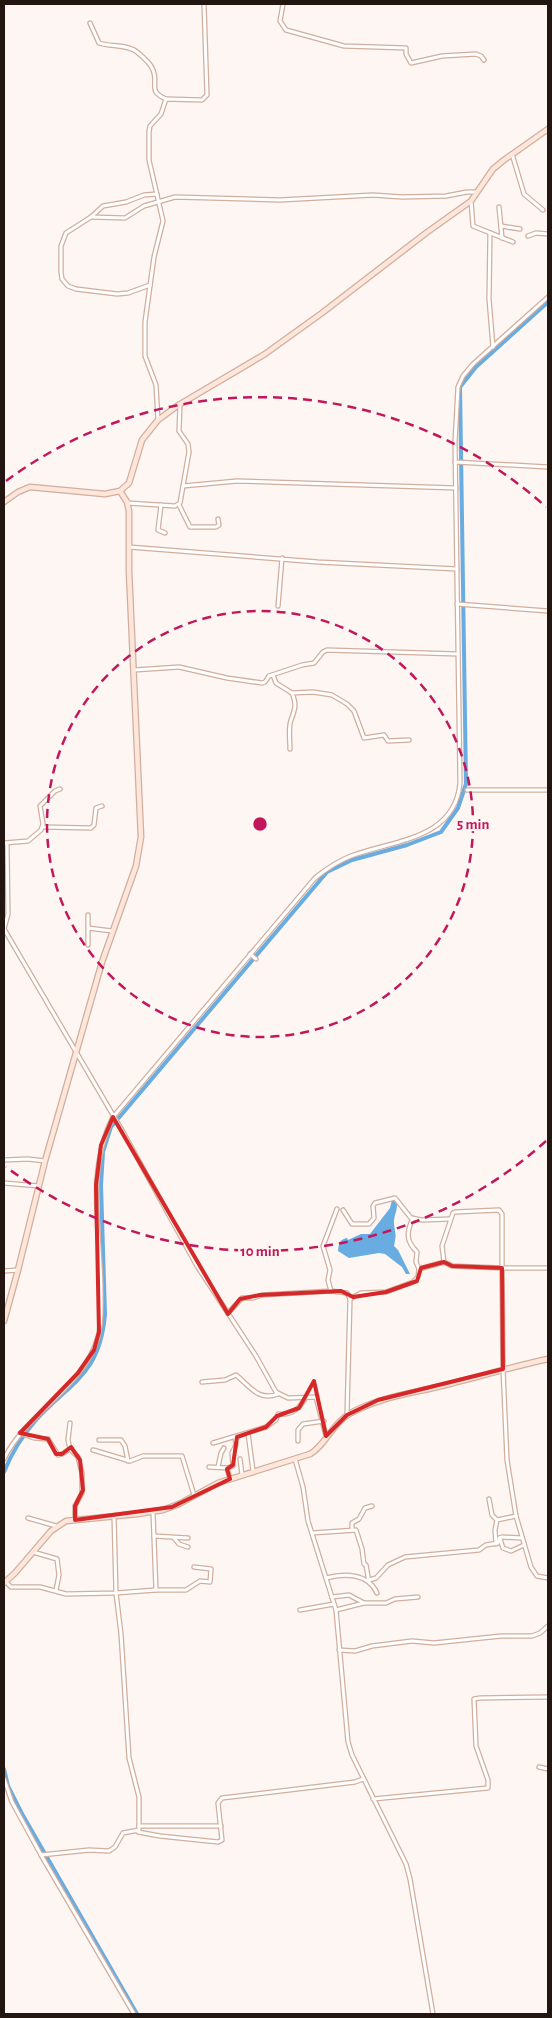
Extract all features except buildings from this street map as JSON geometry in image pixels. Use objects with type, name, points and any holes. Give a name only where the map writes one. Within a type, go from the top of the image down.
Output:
[{"type":"street","points":[[90,23],[99,43],[134,50],[146,61],[153,70],[155,92],[158,96],[166,100],[202,100],[207,95],[204,4]]},
{"type":"street","points":[[283,4],[280,21],[286,30],[344,46],[406,48],[406,54],[411,63],[442,56],[476,54],[484,60]]},
{"type":"street","points":[[158,420],[156,385],[145,356],[145,322],[154,257],[162,226],[162,215],[149,160],[149,132],[150,126],[161,114],[166,100]]},
{"type":"street","points":[[4,502],[18,492],[30,487],[105,494],[120,491],[129,483],[142,440],[158,420],[180,404],[265,354],[322,313],[471,201],[493,169],[548,129]]},
{"type":"street","points":[[512,154],[524,194],[543,210]]},
{"type":"street","points":[[91,217],[125,218],[144,206],[175,197],[280,200],[360,195],[402,198],[478,192]]},
{"type":"street","points":[[150,285],[124,294],[110,294],[76,289],[64,283],[61,272],[63,238],[71,229],[106,205],[130,201],[144,195],[157,194]]},
{"type":"street","points":[[471,201],[471,224],[513,242]]},
{"type":"street","points":[[499,207],[502,238]]},
{"type":"street","points":[[501,226],[520,229]]},
{"type":"street","points":[[490,233],[489,299],[492,347]]},
{"type":"street","points":[[528,236],[536,233],[548,234]]},
{"type":"street","points":[[4,1459],[21,1434],[78,1373],[94,1350],[98,1337],[101,1309],[96,1192],[99,1150],[114,1118],[253,956],[304,891],[325,870],[351,856],[428,832],[444,820],[457,799],[460,783],[456,488],[456,407],[459,385],[473,364],[548,297]]},
{"type":"street","points":[[180,404],[179,431],[188,444],[189,452],[179,505],[190,527],[216,527],[219,525],[218,519]]},
{"type":"street","points":[[457,462],[548,467]]},
{"type":"street","points":[[183,486],[237,481],[456,488]]},
{"type":"street","points":[[4,1321],[45,1161],[112,931],[136,866],[141,837],[129,520],[127,503],[120,491]]},
{"type":"street","points":[[127,503],[179,505]]},
{"type":"street","points":[[161,505],[158,530],[160,533],[165,534]]},
{"type":"street","points":[[129,547],[458,569]]},
{"type":"street","points":[[278,606],[282,558]]},
{"type":"street","points":[[459,604],[548,611]]},
{"type":"street","points":[[134,670],[179,667],[222,677],[262,683],[266,682],[269,676],[314,663],[327,650],[458,654]]},
{"type":"street","points":[[274,675],[276,683],[292,693],[320,692],[332,695],[354,711],[364,738],[384,734],[388,741],[409,740]]},
{"type":"street","points":[[290,749],[291,720],[294,716],[296,705],[292,693]]},
{"type":"street","points":[[60,790],[56,791],[40,806],[43,827],[41,830],[28,841],[6,843],[8,914],[4,929],[114,1118],[197,1266],[278,1394],[288,1398],[316,1397],[324,1421],[326,1436]]},
{"type":"street","points":[[467,790],[548,790]]},
{"type":"street","points":[[43,827],[91,828],[94,825],[96,808],[102,806]]},
{"type":"street","points":[[88,915],[88,946]]},
{"type":"street","points":[[88,928],[112,931]]},
{"type":"street","points":[[4,1160],[28,1159],[45,1161]]},
{"type":"street","points":[[4,1183],[38,1188]]},
{"type":"street","points":[[343,1210],[352,1224],[369,1224],[374,1218],[374,1203],[395,1198],[407,1214],[413,1218],[422,1220],[450,1219]]},
{"type":"street","points":[[331,1291],[328,1280],[330,1270],[323,1246],[337,1209]]},
{"type":"street","points":[[444,1262],[442,1246],[450,1219],[455,1212],[501,1211],[503,1369],[507,1460],[516,1516],[533,1572],[539,1578],[548,1578]]},
{"type":"street","points":[[350,1299],[361,1293],[386,1292],[412,1282],[418,1277],[417,1252],[409,1243],[409,1226],[413,1218]]},
{"type":"street","points":[[419,1269],[444,1262],[452,1266],[548,1268]]},
{"type":"street","points":[[4,1271],[18,1270]]},
{"type":"street","points":[[228,1313],[242,1298],[253,1298],[262,1295],[331,1291],[345,1292],[350,1299],[348,1415]]},
{"type":"street","points":[[194,1567],[211,1569],[210,1582],[200,1581],[186,1590],[66,1594],[40,1588],[11,1588],[5,1583],[56,1526],[75,1520],[153,1512],[172,1507],[210,1486],[314,1452],[326,1436],[348,1415],[378,1400],[548,1359]]},
{"type":"street","points":[[202,1382],[225,1380],[236,1375],[259,1395],[270,1397],[278,1394]]},
{"type":"street","points":[[213,1442],[248,1434],[270,1424],[276,1420],[278,1414],[283,1415],[297,1410],[306,1397]]},
{"type":"street","points":[[298,1441],[298,1430],[303,1424],[324,1421]]},
{"type":"street","points":[[70,1423],[68,1438],[70,1449],[78,1457],[82,1473],[82,1493],[75,1506],[75,1520]]},
{"type":"street","points":[[21,1434],[48,1439],[58,1455],[70,1449]]},
{"type":"street","points":[[248,1434],[253,1471]]},
{"type":"street","points":[[209,1467],[227,1468],[233,1465],[232,1453],[236,1445],[235,1437]]},
{"type":"street","points":[[99,1440],[121,1440],[125,1446],[128,1461]]},
{"type":"street","points":[[218,1467],[224,1448]]},
{"type":"street","points":[[93,1450],[128,1461],[143,1456],[182,1456],[194,1495]]},
{"type":"street","points":[[240,1459],[242,1475]]},
{"type":"street","points":[[295,1459],[302,1482],[312,1533],[336,1610],[348,1742],[373,1799],[406,1864],[433,2014]]},
{"type":"street","points":[[227,1468],[230,1479]]},
{"type":"street","points":[[489,1499],[492,1515],[497,1520]]},
{"type":"street","points":[[352,1530],[352,1523],[360,1519],[365,1508],[372,1506]]},
{"type":"street","points":[[153,1512],[156,1590]]},
{"type":"street","points":[[114,1516],[116,1593],[129,1758],[138,1791],[138,1832]]},
{"type":"street","points":[[497,1520],[516,1516]]},
{"type":"street","points":[[28,1518],[56,1526]]},
{"type":"street","points":[[496,1544],[495,1530],[497,1520]]},
{"type":"street","points":[[312,1533],[352,1530],[358,1532],[369,1581],[377,1593]]},
{"type":"street","points":[[154,1536],[188,1538]]},
{"type":"street","points":[[174,1537],[179,1544],[188,1547]]},
{"type":"street","points":[[499,1538],[522,1538]]},
{"type":"street","points":[[496,1544],[499,1538]]},
{"type":"street","points":[[499,1538],[503,1548],[511,1551],[524,1545]]},
{"type":"street","points":[[326,1578],[335,1575],[354,1576],[369,1581],[377,1577],[388,1566],[404,1557],[441,1552],[479,1550],[486,1545],[496,1544]]},
{"type":"street","points":[[33,1552],[57,1559],[59,1574],[56,1591]]},
{"type":"street","points":[[332,1597],[349,1595],[364,1603]]},
{"type":"street","points":[[336,1610],[364,1603],[386,1603],[396,1599],[418,1597]]},
{"type":"street","points":[[300,1610],[334,1604]]},
{"type":"street","points":[[339,1650],[355,1651],[372,1646],[412,1641],[434,1643],[501,1636],[532,1636],[540,1633],[548,1626]]},
{"type":"street","points":[[373,1799],[488,1788],[488,1780],[478,1750],[474,1699],[548,1697]]},
{"type":"street","points":[[539,1767],[548,1769]]},
{"type":"street","points":[[4,1779],[12,1802],[134,2014]]},
{"type":"street","points":[[42,1856],[51,1853],[109,1850],[115,1847],[123,1833],[138,1832],[218,1842],[222,1840],[218,1803],[222,1798],[364,1780]]},
{"type":"street","points":[[139,1826],[221,1826]]},
{"type":"highlighted area","points":[[113,1117],[228,1314],[240,1299],[260,1295],[341,1291],[353,1297],[386,1292],[417,1281],[421,1268],[444,1262],[452,1266],[502,1268],[503,1369],[378,1400],[347,1415],[326,1436],[314,1381],[299,1408],[277,1416],[266,1427],[237,1437],[233,1465],[227,1469],[230,1479],[172,1507],[75,1520],[75,1506],[83,1490],[80,1460],[71,1447],[62,1454],[56,1454],[48,1439],[20,1433],[78,1373],[94,1350],[99,1332],[96,1185],[101,1145]]},
{"type":"water","points":[[396,1199],[397,1206],[394,1223],[396,1236],[394,1246],[410,1274],[406,1274],[402,1267],[385,1254],[379,1253],[349,1258],[338,1251],[342,1240],[347,1238],[348,1240],[361,1234],[370,1234],[390,1208],[392,1200]]},
{"type":"waterway","points":[[4,1472],[26,1432],[82,1375],[90,1364],[102,1334],[105,1314],[101,1185],[103,1152],[111,1127],[327,872],[352,860],[407,845],[441,832],[458,808],[466,784],[460,387],[476,367],[548,302]]},
{"type":"waterway","points":[[4,1769],[8,1786],[21,1812],[137,2014]]}]
